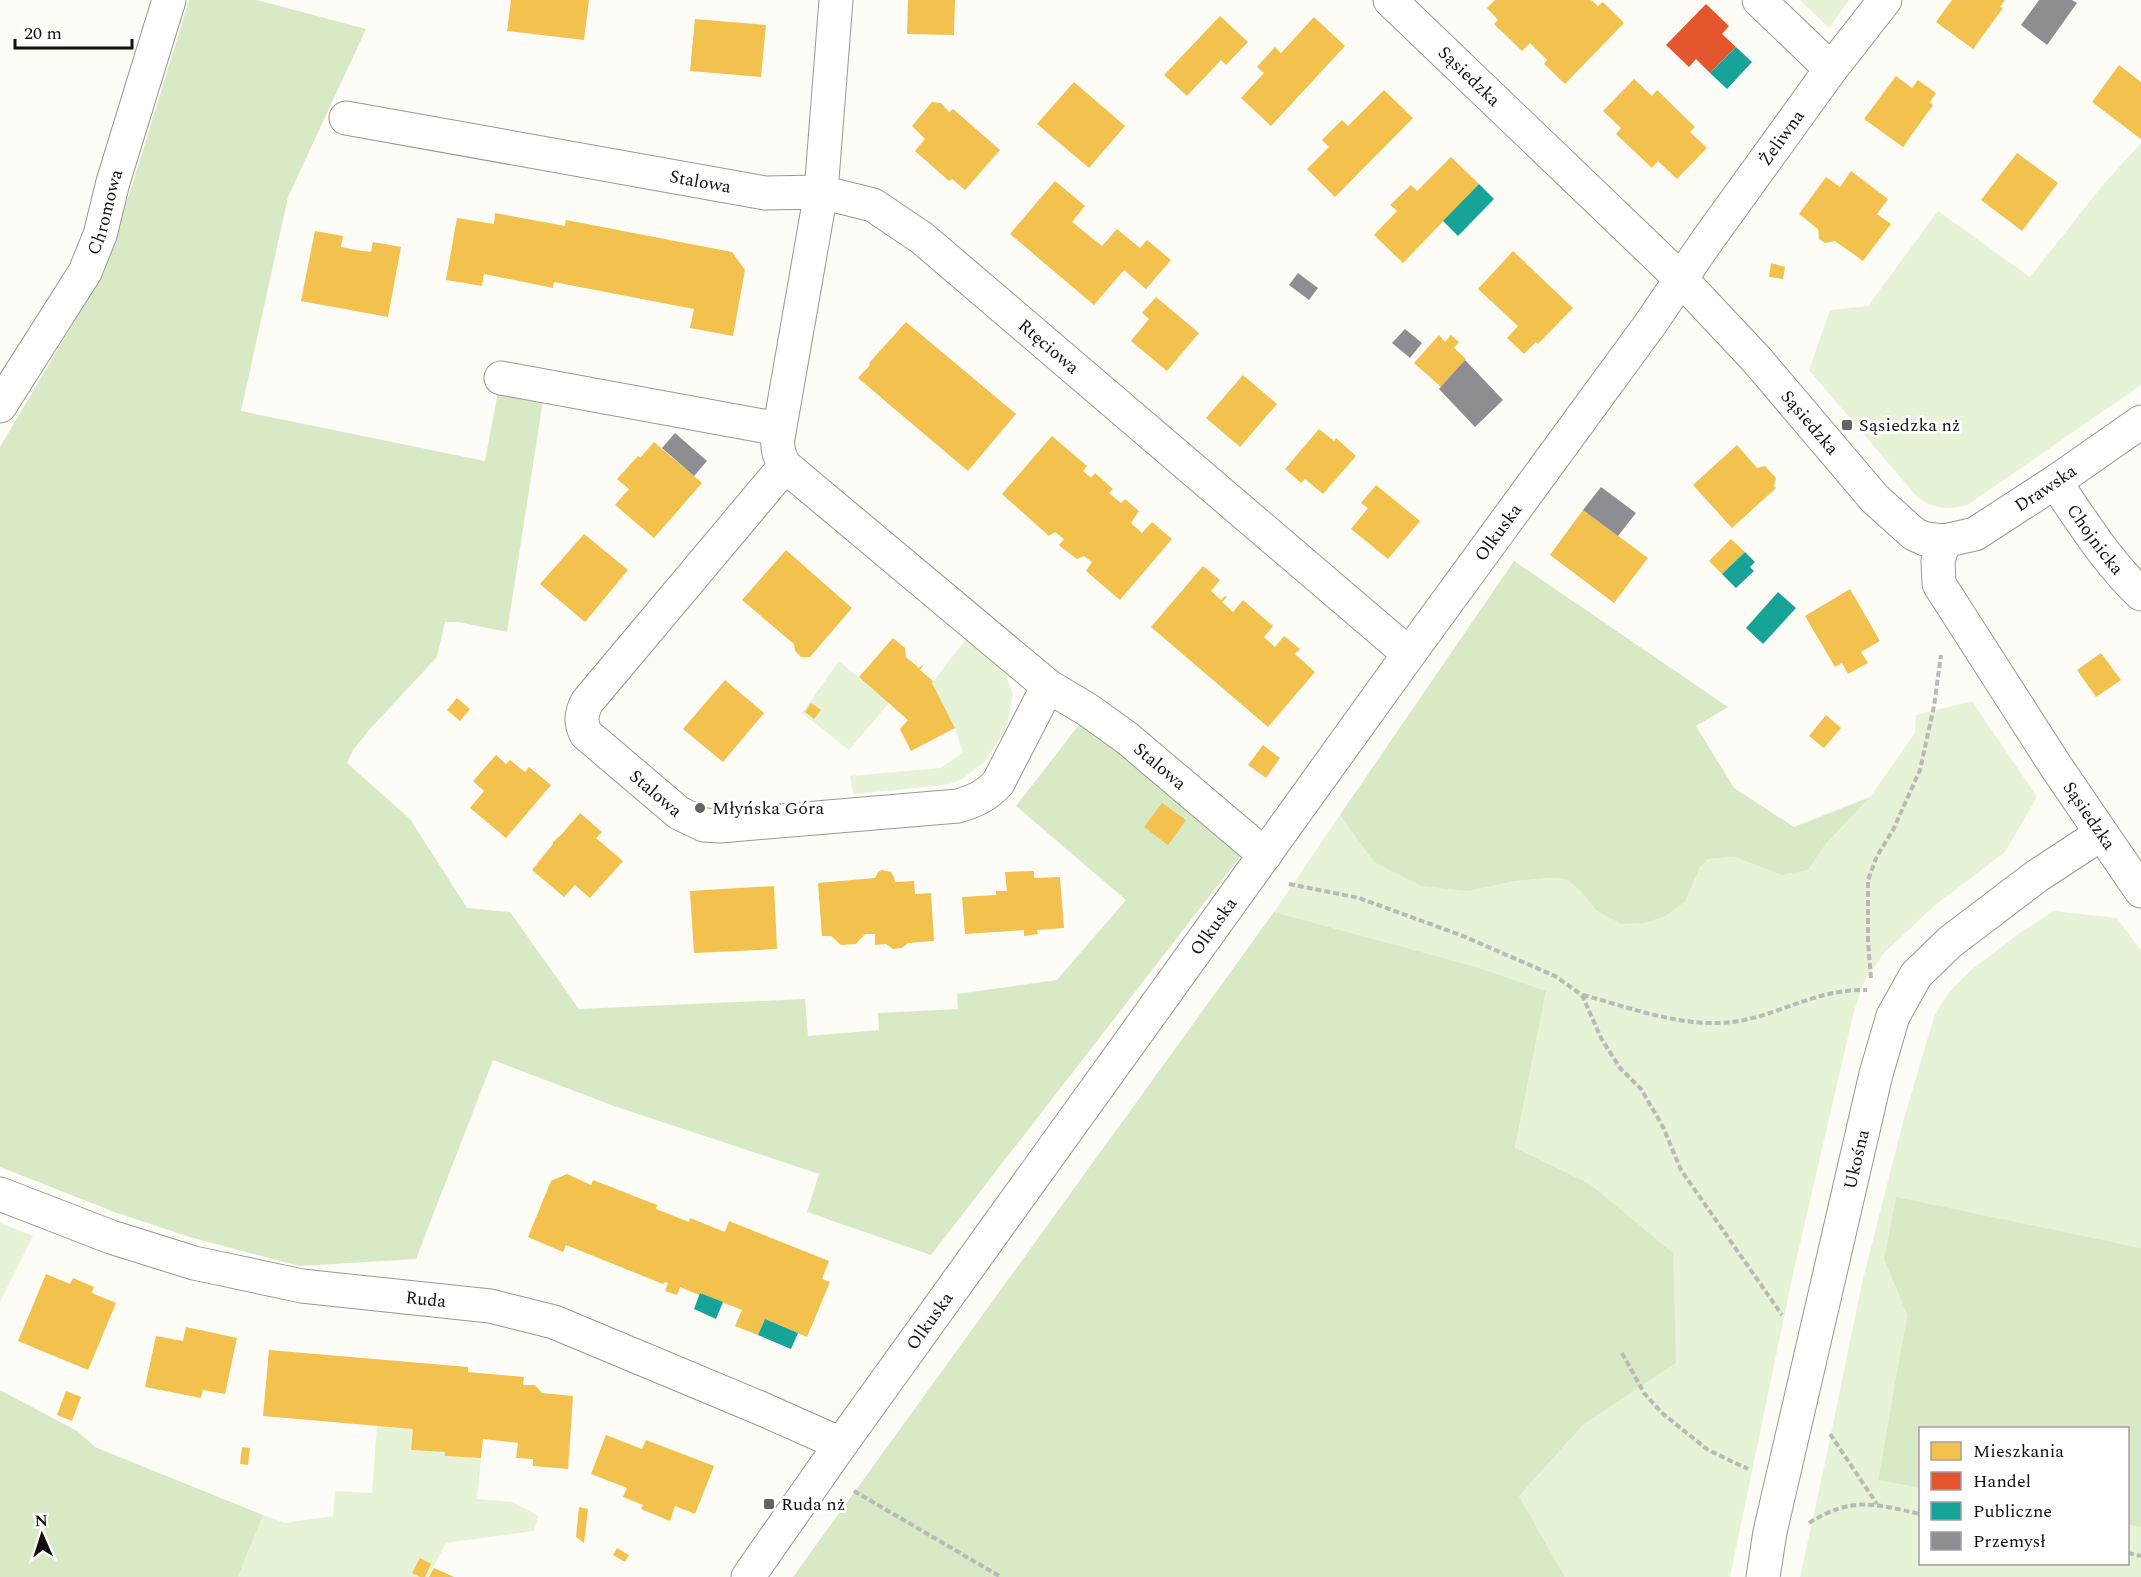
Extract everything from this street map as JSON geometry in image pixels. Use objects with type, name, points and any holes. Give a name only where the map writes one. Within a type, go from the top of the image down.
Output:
[{"type":"street","name":"Chromowa","points":[[0,406],[85,272],[100,235],[113,183],[170,0]]},
{"type":"street","points":[[785,466],[777,447],[821,192],[836,0]]},
{"type":"street","name":"Sąsiedzka","points":[[1390,0],[1680,278],[1757,360],[1875,499],[1914,534],[1924,539],[1944,541],[1938,561],[1939,584],[2101,834],[2141,891]]},
{"type":"street","points":[[1759,0],[1831,69]]},
{"type":"street","name":"Żeliwna","points":[[1680,278],[1831,69],[1885,0]]},
{"type":"street","name":"Stalowa","points":[[346,118],[765,193],[821,192]]},
{"type":"street","name":"Rtęciowa","points":[[821,192],[873,205],[922,238],[1409,654]]},
{"type":"street","name":"Olkuska","points":[[748,1577],[841,1444],[1272,869],[1409,654],[1651,323],[1680,278]]},
{"type":"street","points":[[501,378],[779,429]]},
{"type":"street","name":"Drawska","points":[[1944,541],[1975,534],[2141,422]]},
{"type":"street","name":"Stalowa","points":[[1048,686],[998,783],[989,794],[975,801],[958,806],[720,826],[704,825],[679,813],[586,734],[581,724],[581,713],[587,702],[785,466],[1048,686],[1127,738],[1272,869]]},
{"type":"street","name":"Chojnicka","points":[[2055,482],[2098,546],[2123,577],[2141,594]]},
{"type":"street","name":"Ukośna","points":[[1764,1569],[1770,1532],[1876,1074],[1893,1016],[1916,975],[1950,942],[2037,876],[2101,834]]},
{"type":"street","name":"Ruda","points":[[0,1194],[111,1237],[194,1263],[303,1286],[490,1306],[554,1323],[841,1444]]},
{"type":"path","points":[[1872,981],[1868,942],[1868,880],[1877,856],[1893,830],[1920,770],[1934,706],[1941,652]]},
{"type":"path","points":[[1272,869],[1463,936],[1555,976],[1582,995],[1690,1023],[1740,1021],[1809,998],[1847,989],[1874,990]]},
{"type":"path","points":[[1582,995],[1601,1038],[1620,1068],[1641,1089],[1663,1127],[1681,1170],[1787,1323]]},
{"type":"path","points":[[1622,1353],[1644,1393],[1662,1413],[1708,1450],[1749,1469]]},
{"type":"path","points":[[1827,1430],[1877,1504]]},
{"type":"path","points":[[820,1474],[844,1485],[1001,1577]]},
{"type":"path","points":[[1764,1569],[1798,1530],[1819,1516],[1839,1508],[1856,1503],[1877,1504],[1919,1514]]},
{"type":"green space","points":[[189,0],[257,0],[366,29],[288,197],[241,411],[485,461],[498,392],[544,394],[507,632],[458,622],[445,622],[437,657],[370,729],[353,750],[347,763],[410,819],[467,908],[510,912],[579,1009],[805,999],[808,1036],[879,1030],[878,1013],[958,1009],[957,994],[1057,980],[1126,900],[1016,806],[1086,716],[1242,854],[931,1255],[807,1212],[819,1174],[614,1106],[493,1060],[416,1259],[300,1266],[193,1238],[117,1213],[0,1167],[0,447],[96,285],[131,189]]},
{"type":"green space","points":[[1800,0],[1849,0],[1829,28]]},
{"type":"green space","points":[[2141,143],[2141,385],[1969,504],[1956,508],[1943,508],[1918,498],[1809,370],[1830,310],[1868,306],[1938,211],[2030,277],[2102,186]]},
{"type":"green space","points":[[1514,561],[1728,707],[1696,726],[1734,788],[1794,827],[1870,797],[1825,845],[1808,870],[1782,875],[1735,857],[1708,859],[1700,867],[1685,902],[1664,917],[1644,923],[1621,924],[1596,910],[1581,891],[1566,879],[1516,881],[1468,891],[1422,886],[1374,862],[1340,815]]},
{"type":"green space","points":[[966,639],[1004,672],[1013,694],[1007,726],[985,762],[962,779],[947,785],[853,794],[850,776],[940,768],[963,753],[955,728],[932,683]]},
{"type":"green space","points":[[839,661],[889,703],[849,750],[802,713]]},
{"type":"green space","points":[[1972,701],[2037,797],[2005,852],[1933,907],[1883,954],[1863,984],[1854,1011],[1793,1274],[1730,1577],[1565,1577],[1519,1496],[1583,1425],[1676,1363],[1590,1184],[1515,1149],[1546,991],[1477,967],[1274,912],[1340,815],[1374,862],[1468,891],[1516,881],[1566,879],[1581,891],[1596,910],[1644,923],[1664,917],[1685,902],[1700,867],[1708,859],[1735,857],[1782,875],[1808,870],[1825,845],[1870,797],[1915,733],[1916,715]]},
{"type":"green space","points":[[2054,911],[2117,918],[2141,951],[2141,1248],[1896,1198],[1884,1259],[1907,1315],[1878,1480],[1919,1488],[1919,1565],[2129,1565],[2129,1525],[2141,1527],[2141,1577],[1800,1577],[1862,1283],[1903,1122],[1934,1017],[1948,993],[1970,971],[2021,932]]},
{"type":"green space","points":[[1274,912],[1477,967],[1546,991],[1515,1148],[1590,1184],[1673,1253],[1676,1363],[1583,1425],[1519,1496],[1565,1577],[793,1577]]},
{"type":"green space","points":[[1896,1197],[2141,1248],[2141,1527],[2129,1525],[2129,1427],[1919,1427],[1919,1488],[1878,1480],[1907,1315],[1884,1259]]},
{"type":"green space","points":[[0,1223],[33,1236],[0,1302]]},
{"type":"green space","points":[[0,1390],[77,1431],[95,1447],[263,1515],[238,1577],[0,1577]]},
{"type":"green space","points":[[377,1425],[413,1429],[411,1450],[445,1452],[446,1456],[481,1458],[477,1499],[513,1502],[538,1516],[534,1531],[446,1543],[428,1577],[238,1577],[263,1515],[285,1523],[333,1516],[335,1491],[372,1493]]},
{"type":"building: Mieszkania","points":[[511,0],[589,0],[584,40],[507,31]]},
{"type":"building: Mieszkania","points":[[908,0],[955,0],[954,35],[907,34]]},
{"type":"building: Mieszkania","points":[[1495,0],[1591,0],[1598,6],[1603,2],[1624,23],[1565,84],[1544,64],[1547,60],[1530,43],[1522,51],[1494,24],[1498,20],[1487,8]]},
{"type":"building: Mieszkania","points":[[1952,0],[2005,0],[2000,7],[2003,8],[1973,49],[1936,22]]},
{"type":"building: Mieszkania","points":[[1220,16],[1248,42],[1226,65],[1221,60],[1187,96],[1164,75]]},
{"type":"building: Mieszkania","points":[[1314,17],[1345,46],[1271,126],[1241,98],[1264,73],[1257,67],[1275,47],[1281,53]]},
{"type":"building: Mieszkania","points":[[695,19],[766,25],[761,77],[690,71]]},
{"type":"building: Mieszkania","points":[[2119,65],[2141,82],[2141,139],[2092,102]]},
{"type":"building: Mieszkania","points":[[1896,76],[1912,88],[1918,80],[1936,93],[1930,102],[1933,105],[1903,147],[1864,119]]},
{"type":"building: Mieszkania","points":[[1634,79],[1652,96],[1657,90],[1695,127],[1690,132],[1707,148],[1677,179],[1658,161],[1652,168],[1616,134],[1621,128],[1603,111]]},
{"type":"building: Mieszkania","points":[[1074,82],[1125,126],[1089,168],[1037,124]]},
{"type":"building: Mieszkania","points":[[1384,90],[1413,118],[1335,197],[1307,169],[1329,147],[1322,140],[1342,120],[1348,126]]},
{"type":"building: Mieszkania","points":[[932,102],[941,103],[949,112],[953,109],[1000,150],[965,190],[952,179],[949,181],[915,151],[925,139],[912,126]]},
{"type":"building: Mieszkania","points":[[2017,153],[2058,183],[2022,231],[1981,200]]},
{"type":"building: Mieszkania","points":[[1451,157],[1479,184],[1403,263],[1374,235],[1397,211],[1390,205],[1411,185],[1417,191]]},
{"type":"building: Mieszkania","points":[[1851,171],[1888,199],[1877,214],[1891,224],[1863,261],[1835,241],[1825,243],[1819,239],[1818,229],[1799,214],[1826,177],[1840,187]]},
{"type":"building: Mieszkania","points":[[1055,181],[1085,206],[1072,222],[1102,246],[1117,229],[1140,248],[1147,240],[1171,260],[1146,289],[1124,270],[1094,305],[1010,234]]},
{"type":"building: Mieszkania","points":[[495,213],[565,226],[566,220],[732,252],[745,270],[733,336],[690,328],[694,309],[554,282],[553,288],[484,274],[482,286],[446,280],[457,218],[494,224]]},
{"type":"building: Mieszkania","points":[[315,231],[343,236],[341,247],[356,250],[371,252],[373,242],[401,247],[388,317],[301,301]]},
{"type":"building: Mieszkania","points":[[1513,251],[1573,308],[1538,344],[1536,342],[1524,354],[1507,338],[1518,326],[1478,289]]},
{"type":"building: Mieszkania","points":[[1771,263],[1785,267],[1783,279],[1769,277]]},
{"type":"building: Mieszkania","points":[[1156,297],[1199,333],[1167,371],[1131,341],[1149,319],[1142,313]]},
{"type":"building: Mieszkania","points":[[906,322],[1016,414],[968,471],[858,378]]},
{"type":"building: Mieszkania","points":[[1439,335],[1445,342],[1451,335],[1459,342],[1454,348],[1466,359],[1441,387],[1414,363]]},
{"type":"building: Mieszkania","points":[[1243,375],[1277,404],[1240,447],[1206,418]]},
{"type":"building: Mieszkania","points":[[1319,429],[1334,441],[1336,438],[1356,456],[1323,494],[1305,479],[1301,483],[1285,469]]},
{"type":"building: Mieszkania","points":[[1052,436],[1087,466],[1083,471],[1091,478],[1095,473],[1113,489],[1109,493],[1121,503],[1125,499],[1139,511],[1131,523],[1142,533],[1152,522],[1172,539],[1120,600],[1086,571],[1092,562],[1084,556],[1077,559],[1061,547],[1059,545],[1064,539],[1055,532],[1049,536],[1002,494]]},
{"type":"building: Mieszkania","points":[[654,442],[702,483],[654,538],[615,505],[629,489],[617,479]]},
{"type":"building: Mieszkania","points":[[1737,445],[1757,468],[1765,466],[1776,478],[1774,486],[1776,488],[1732,528],[1693,485]]},
{"type":"building: Mieszkania","points":[[1376,485],[1420,521],[1388,559],[1351,529],[1368,508],[1361,503]]},
{"type":"building: Mieszkania","points":[[1583,510],[1648,558],[1614,603],[1550,555]]},
{"type":"building: Mieszkania","points":[[584,534],[628,570],[585,622],[540,584]]},
{"type":"building: Mieszkania","points":[[1731,539],[1745,552],[1722,574],[1709,561]]},
{"type":"building: Mieszkania","points":[[786,550],[852,608],[810,657],[801,657],[795,651],[794,644],[742,600]]},
{"type":"building: Mieszkania","points":[[1203,566],[1220,580],[1211,591],[1221,600],[1227,597],[1222,602],[1233,612],[1243,600],[1273,626],[1264,637],[1275,647],[1284,636],[1300,649],[1295,654],[1315,672],[1268,727],[1151,627]]},
{"type":"building: Mieszkania","points":[[1850,589],[1880,641],[1861,652],[1868,663],[1848,674],[1842,663],[1835,667],[1805,616]]},
{"type":"building: Mieszkania","points":[[893,638],[905,648],[906,657],[919,668],[924,664],[920,670],[933,681],[955,728],[911,751],[900,729],[908,720],[859,677]]},
{"type":"building: Mieszkania","points":[[2101,653],[2121,680],[2096,697],[2077,670]]},
{"type":"building: Mieszkania","points":[[725,680],[764,713],[723,762],[683,729]]},
{"type":"building: Mieszkania","points":[[457,698],[470,709],[460,721],[447,710]]},
{"type":"building: Mieszkania","points":[[811,703],[821,710],[814,719],[805,712]]},
{"type":"building: Mieszkania","points":[[1826,715],[1841,728],[1824,748],[1809,736]]},
{"type":"building: Mieszkania","points":[[1263,745],[1280,758],[1266,778],[1248,765]]},
{"type":"building: Mieszkania","points":[[496,755],[506,764],[510,760],[525,772],[529,767],[551,785],[506,838],[470,808],[484,791],[473,781]]},
{"type":"building: Mieszkania","points":[[1162,803],[1186,820],[1168,845],[1144,827]]},
{"type":"building: Mieszkania","points":[[580,813],[602,832],[596,838],[623,861],[590,898],[575,885],[564,897],[532,870],[553,842]]},
{"type":"building: Mieszkania","points":[[882,870],[891,872],[895,882],[914,881],[915,894],[931,893],[934,941],[908,943],[902,948],[893,949],[886,944],[875,945],[875,934],[865,934],[856,944],[841,945],[831,936],[822,936],[818,883],[875,878]]},
{"type":"building: Mieszkania","points":[[1034,871],[1034,878],[1060,877],[1064,928],[1037,930],[1038,934],[1024,936],[1024,930],[965,934],[962,897],[996,895],[996,891],[1007,891],[1005,872]]},
{"type":"building: Mieszkania","points":[[774,886],[777,949],[694,953],[690,891]]},
{"type":"building: Mieszkania","points":[[567,1174],[591,1185],[593,1180],[657,1205],[656,1209],[689,1222],[690,1218],[725,1232],[729,1221],[829,1261],[822,1279],[830,1282],[807,1337],[765,1319],[758,1335],[735,1326],[742,1310],[680,1287],[677,1295],[665,1291],[668,1283],[663,1284],[566,1245],[563,1252],[528,1237],[551,1181]]},
{"type":"building: Mieszkania","points":[[46,1274],[70,1284],[73,1278],[94,1287],[92,1293],[116,1303],[88,1370],[18,1341]]},
{"type":"building: Mieszkania","points":[[186,1327],[237,1338],[225,1394],[203,1390],[201,1398],[145,1387],[156,1336],[183,1341]]},
{"type":"building: Mieszkania","points":[[269,1350],[468,1367],[468,1372],[524,1377],[523,1385],[535,1385],[542,1393],[573,1396],[568,1469],[533,1466],[533,1459],[516,1458],[518,1443],[483,1439],[481,1458],[445,1456],[445,1452],[411,1450],[413,1429],[263,1416]]},
{"type":"building: Mieszkania","points":[[66,1391],[81,1397],[72,1421],[57,1415]]},
{"type":"building: Mieszkania","points":[[606,1435],[642,1449],[646,1440],[714,1466],[695,1514],[675,1506],[670,1521],[641,1509],[643,1505],[623,1497],[627,1488],[591,1474]]},
{"type":"building: Mieszkania","points":[[242,1447],[250,1448],[248,1465],[240,1464]]},
{"type":"building: Mieszkania","points":[[579,1507],[588,1509],[584,1543],[576,1537]]},
{"type":"building: Mieszkania","points":[[617,1548],[629,1555],[625,1562],[613,1555]]},
{"type":"building: Mieszkania","points":[[420,1558],[431,1564],[425,1577],[412,1573]]},
{"type":"building: Mieszkania","points":[[434,1568],[454,1577],[429,1577]]},
{"type":"building: Handel","points":[[1706,4],[1729,26],[1722,34],[1736,47],[1710,73],[1696,59],[1689,67],[1666,45]]},
{"type":"building: Publiczne","points":[[1736,47],[1752,62],[1727,89],[1710,73]]},
{"type":"building: Publiczne","points":[[1479,184],[1494,199],[1458,236],[1443,221]]},
{"type":"building: Publiczne","points":[[1745,552],[1755,562],[1750,567],[1754,571],[1736,588],[1722,574]]},
{"type":"building: Publiczne","points":[[1778,592],[1796,608],[1763,644],[1746,628]]},
{"type":"building: Publiczne","points":[[700,1293],[723,1302],[716,1319],[694,1309]]},
{"type":"building: Publiczne","points":[[765,1319],[798,1333],[791,1349],[758,1335]]},
{"type":"building: Przemysł","points":[[2039,0],[2072,0],[2077,3],[2047,45],[2021,25]]},
{"type":"building: Przemysł","points":[[1298,273],[1318,288],[1309,300],[1289,285]]},
{"type":"building: Przemysł","points":[[1405,329],[1422,343],[1410,358],[1392,343]]},
{"type":"building: Przemysł","points":[[1465,360],[1503,400],[1475,427],[1439,389]]},
{"type":"building: Przemysł","points":[[675,433],[707,461],[694,476],[662,448]]},
{"type":"building: Przemysł","points":[[1601,487],[1636,513],[1618,536],[1583,510]]},
{"type":"place","name":"Sąsiedzka nż","points":[[1847,425]]},
{"type":"place","name":"Młyńska Góra","points":[[700,808]]},
{"type":"place","name":"Ruda nż","points":[[769,1504]]}]
